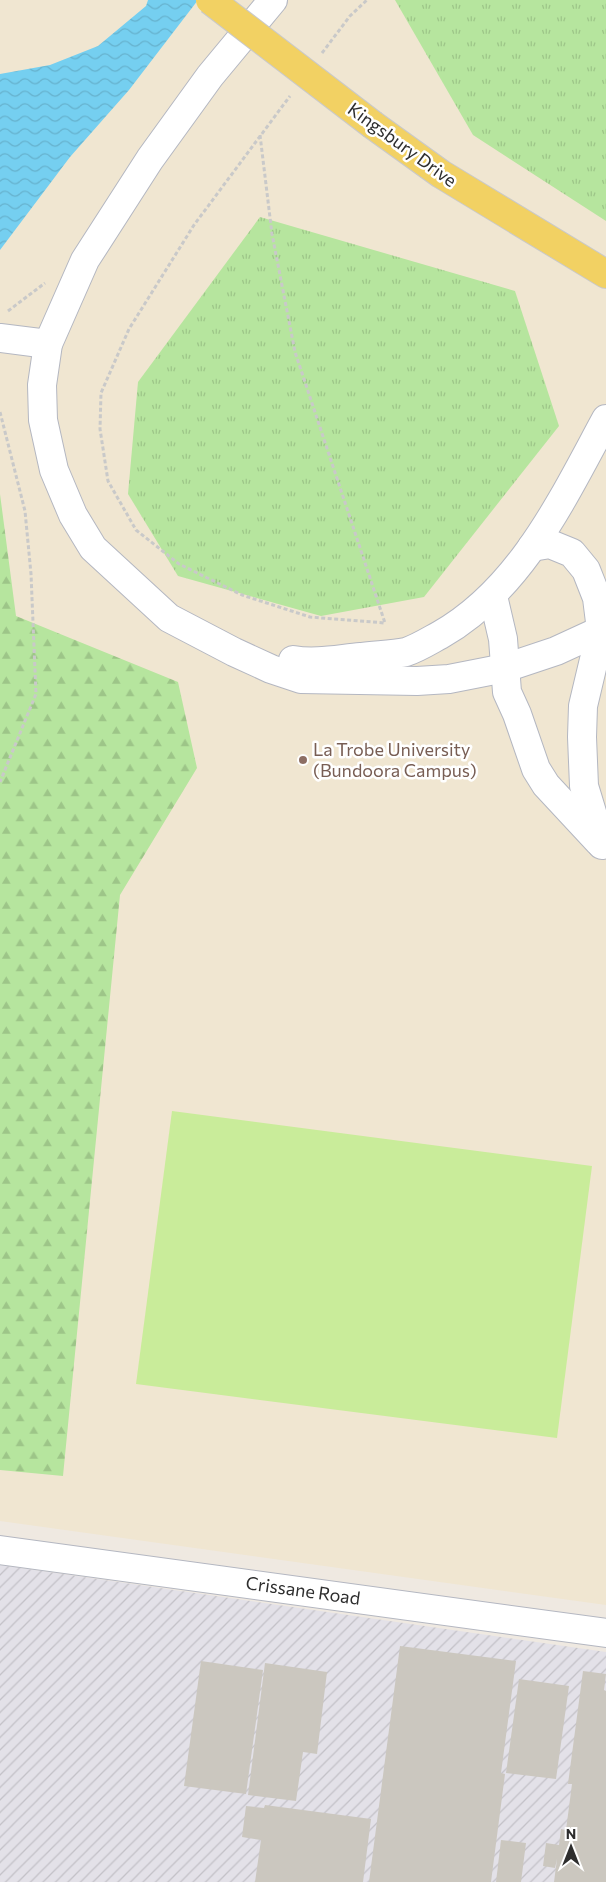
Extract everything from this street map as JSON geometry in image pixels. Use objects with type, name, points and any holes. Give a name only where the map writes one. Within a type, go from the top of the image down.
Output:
[{"type":"main road","name":"Kingsbury Drive","points":[[210,0],[373,125],[441,174],[606,274]]},
{"type":"street","points":[[274,0],[210,76],[150,159],[85,260],[48,344],[42,385],[43,420],[54,470],[73,515],[94,548],[169,618],[234,652],[271,669],[301,679],[418,681],[449,679],[505,668],[556,651],[603,629]]},
{"type":"street","points":[[0,338],[48,344]]},
{"type":"street","points":[[234,652],[309,663],[405,652],[421,646],[460,624],[493,596],[532,547],[552,517],[606,419]]},
{"type":"street","points":[[532,547],[550,544],[572,553],[586,570],[598,598],[603,629],[583,706],[582,737],[584,786],[604,848]]},
{"type":"street","points":[[493,596],[502,639],[508,692],[518,714],[536,769],[546,785],[604,848]]},
{"type":"street","name":"Crissane Road","points":[[0,1550],[606,1633]]},
{"type":"path","points":[[260,135],[272,234],[295,352],[386,623],[310,617],[242,595],[179,564],[136,530],[108,481],[100,429],[101,393],[129,329],[194,225],[260,135]]},
{"type":"path","points":[[0,412],[25,511],[31,574],[36,694],[0,782]]},
{"type":"shaded area","name":"La Trobe University (Bundoora Campus)","points":[[0,0],[606,0],[606,1605],[0,1521]]},
{"type":"shaded area","points":[[0,1565],[606,1652],[606,1882],[0,1882]]},
{"type":"green space","points":[[395,0],[606,0],[606,221],[473,135]]},
{"type":"green space","points":[[260,217],[515,291],[559,426],[424,597],[321,616],[178,576],[128,494],[138,382]]},
{"type":"green space","points":[[0,494],[16,616],[178,682],[197,768],[120,895],[63,1476],[0,1470]]},
{"type":"green space","points":[[172,1111],[592,1166],[557,1438],[136,1384]]},
{"type":"water","points":[[148,0],[198,0],[129,90],[70,157],[0,250],[0,74],[50,65],[98,46],[146,6]]},
{"type":"building","points":[[400,1646],[516,1661],[501,1773],[505,1774],[491,1882],[369,1882]]},
{"type":"building","points":[[201,1661],[263,1670],[246,1794],[184,1786]]},
{"type":"building","points":[[265,1663],[327,1672],[317,1754],[303,1752],[296,1801],[248,1795]]},
{"type":"building","points":[[583,1671],[606,1674],[604,1690],[606,1691],[606,1882],[554,1882],[557,1859],[555,1868],[543,1866],[546,1843],[559,1845],[561,1829],[566,1830],[572,1784],[568,1784]]},
{"type":"building","points":[[519,1679],[569,1686],[556,1779],[506,1773]]},
{"type":"building","points":[[265,1805],[371,1819],[363,1882],[255,1882],[261,1840],[242,1837],[246,1806],[264,1808]]},
{"type":"building","points":[[501,1840],[526,1843],[521,1882],[496,1882]]},
{"type":"place","name":"La Trobe University (Bundoora Campus)","points":[[303,760]]}]
